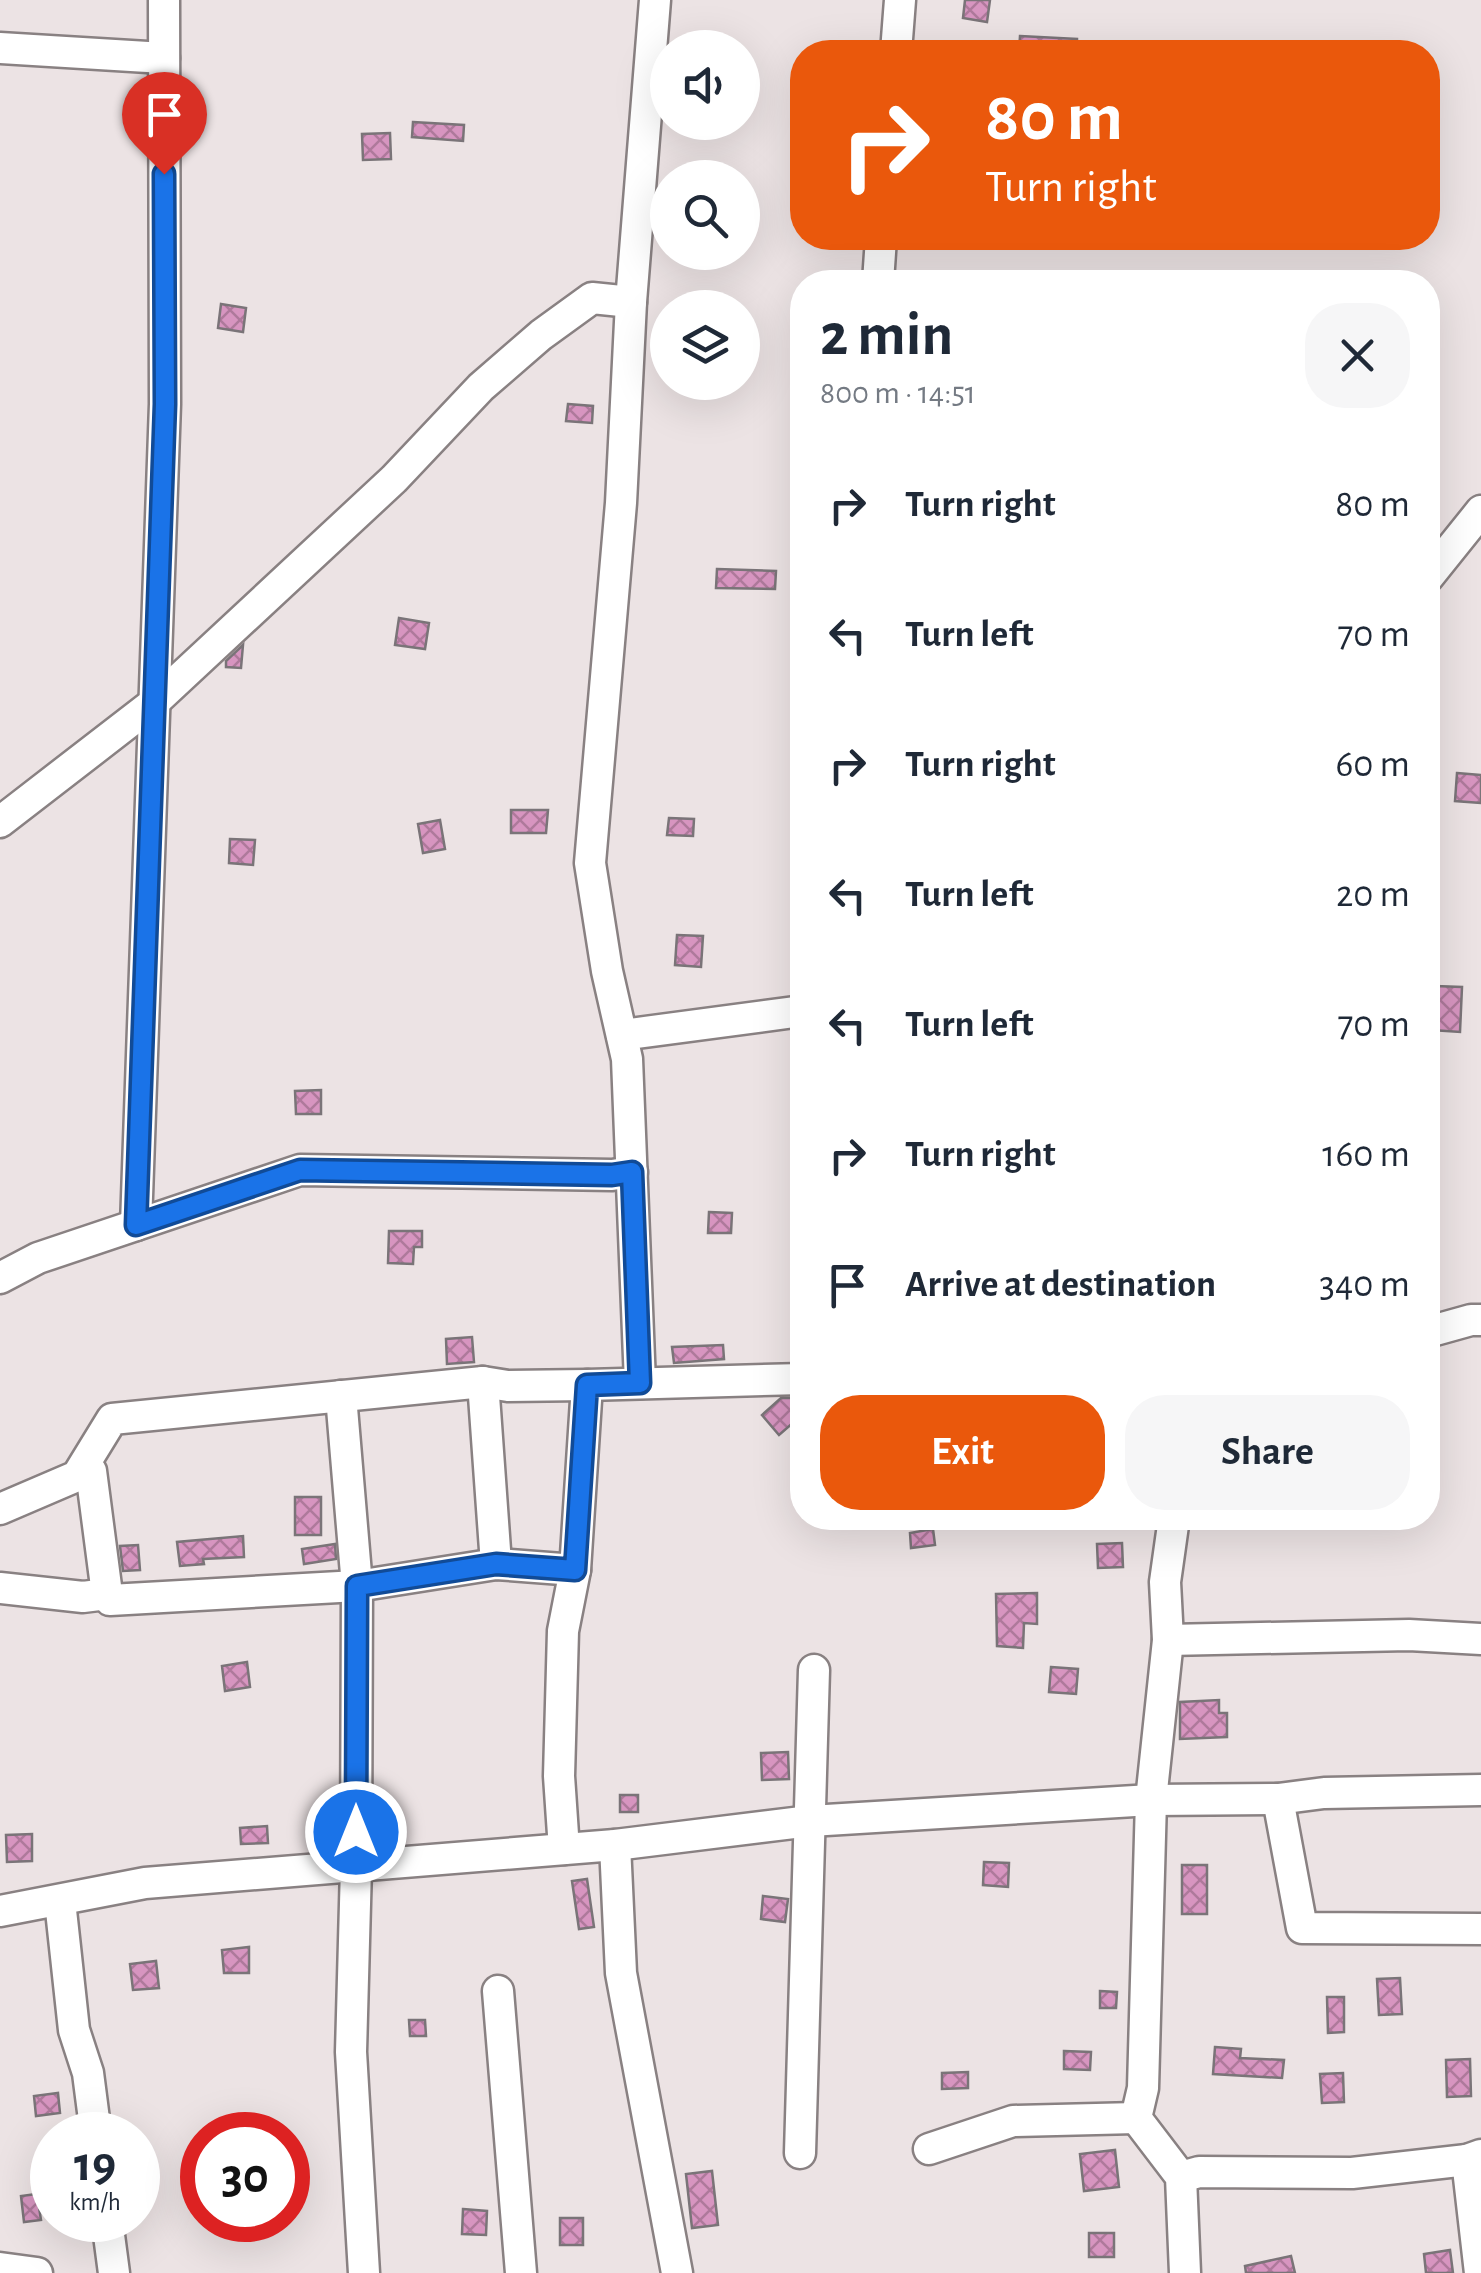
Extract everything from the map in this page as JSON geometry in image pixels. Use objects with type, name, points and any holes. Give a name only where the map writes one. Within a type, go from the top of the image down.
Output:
[{"type":"street","points":[[136,1225],[165,404],[164,0]]},
{"type":"street","points":[[640,1383],[627,1059],[590,862],[655,0]]},
{"type":"street","points":[[897,40],[900,0]]},
{"type":"street","points":[[0,48],[164,58]]},
{"type":"street","points":[[0,822],[154,702],[394,479],[481,386],[541,334],[592,298],[631,302]]},
{"type":"street","points":[[1440,562],[1481,511]]},
{"type":"street","points":[[622,1035],[790,1013]]},
{"type":"street","points":[[0,1278],[38,1258],[300,1170],[612,1175],[632,1172]]},
{"type":"street","points":[[1440,1329],[1481,1320]]},
{"type":"street","points":[[77,1476],[112,1418],[483,1382],[508,1386],[790,1379]]},
{"type":"street","points":[[483,1382],[496,1564]]},
{"type":"street","points":[[564,1849],[559,1776],[563,1631],[575,1570],[587,1385]]},
{"type":"street","points":[[341,1396],[357,1586],[352,2052],[364,2273]]},
{"type":"street","points":[[0,1509],[91,1471],[110,1600],[357,1586],[496,1564],[575,1570]]},
{"type":"street","points":[[1172,1530],[1165,1582],[1168,1640],[1152,1800],[1143,2088],[1136,2118],[1180,2177],[1185,2273]]},
{"type":"street","points":[[0,1588],[83,1597],[107,1594]]},
{"type":"street","points":[[1168,1640],[1409,1635],[1481,1638]]},
{"type":"street","points":[[800,2154],[814,1670]]},
{"type":"street","points":[[0,1911],[145,1883],[615,1845],[810,1820],[1152,1800],[1278,1798],[1324,1792],[1481,1790]]},
{"type":"street","points":[[1278,1798],[1302,1928],[1481,1928]]},
{"type":"street","points":[[615,1845],[621,1973],[677,2273]]},
{"type":"street","points":[[60,1902],[74,2030],[88,2073],[93,2112]]},
{"type":"street","points":[[498,1991],[521,2273]]},
{"type":"street","points":[[929,2149],[1013,2121],[1136,2118]]},
{"type":"street","points":[[1180,2177],[1199,2172],[1352,2173],[1474,2158],[1480,2273]]},
{"type":"street","points":[[110,2242],[114,2273]]},
{"type":"street","points":[[0,2268],[37,2273]]},
{"type":"building","points":[[965,0],[990,0],[987,22],[963,18]]},
{"type":"building","points":[[1020,36],[1077,39],[1077,40],[1020,40]]},
{"type":"building","points":[[413,122],[464,125],[463,141],[412,137]]},
{"type":"building","points":[[390,133],[391,159],[363,160],[362,134]]},
{"type":"building","points":[[221,304],[246,308],[243,332],[218,328]]},
{"type":"building","points":[[568,404],[593,406],[592,423],[566,421]]},
{"type":"building","points":[[717,569],[776,571],[775,589],[716,588]]},
{"type":"building","points":[[399,618],[429,623],[425,649],[395,645]]},
{"type":"building","points":[[243,645],[241,668],[226,667],[226,661]]},
{"type":"building","points":[[1457,773],[1481,775],[1481,803],[1455,801]]},
{"type":"building","points":[[511,810],[548,810],[546,833],[511,833]]},
{"type":"building","points":[[669,818],[694,819],[693,836],[667,835]]},
{"type":"building","points":[[440,820],[445,849],[423,853],[418,824]]},
{"type":"building","points":[[230,839],[255,840],[253,865],[229,863]]},
{"type":"building","points":[[677,935],[703,936],[701,967],[675,965]]},
{"type":"building","points":[[1440,986],[1462,987],[1460,1032],[1440,1031]]},
{"type":"building","points":[[321,1090],[321,1114],[296,1114],[295,1091]]},
{"type":"building","points":[[709,1212],[732,1213],[731,1233],[708,1233]]},
{"type":"building","points":[[389,1231],[422,1231],[422,1247],[414,1247],[413,1264],[388,1263]]},
{"type":"building","points":[[472,1337],[474,1362],[447,1364],[446,1339]]},
{"type":"building","points":[[723,1345],[724,1359],[674,1363],[672,1347]]},
{"type":"building","points":[[781,1398],[790,1398],[790,1425],[779,1435],[762,1415]]},
{"type":"building","points":[[295,1497],[321,1497],[321,1535],[295,1535]]},
{"type":"building","points":[[933,1530],[935,1545],[911,1548],[910,1533]]},
{"type":"building","points":[[243,1536],[244,1557],[203,1559],[204,1564],[180,1566],[177,1542]]},
{"type":"building","points":[[1122,1543],[1123,1567],[1098,1568],[1097,1544]]},
{"type":"building","points":[[335,1544],[336,1559],[304,1564],[302,1549]]},
{"type":"building","points":[[138,1545],[140,1570],[123,1571],[120,1546]]},
{"type":"building","points":[[1037,1593],[1037,1624],[1024,1623],[1023,1648],[997,1646],[996,1594]]},
{"type":"building","points":[[247,1662],[250,1687],[225,1691],[222,1666]]},
{"type":"building","points":[[1051,1667],[1078,1669],[1076,1694],[1049,1692]]},
{"type":"building","points":[[1219,1700],[1219,1713],[1227,1713],[1227,1737],[1180,1739],[1180,1702]]},
{"type":"building","points":[[788,1752],[789,1779],[762,1780],[761,1753]]},
{"type":"building","points":[[620,1795],[638,1795],[638,1812],[620,1812]]},
{"type":"building","points":[[267,1826],[268,1843],[241,1844],[240,1828]]},
{"type":"building","points":[[32,1834],[32,1861],[7,1862],[6,1835]]},
{"type":"building","points":[[984,1862],[1009,1863],[1008,1887],[983,1885]]},
{"type":"building","points":[[1182,1865],[1207,1865],[1207,1914],[1182,1914]]},
{"type":"building","points":[[587,1879],[594,1927],[579,1929],[572,1881]]},
{"type":"building","points":[[763,1896],[788,1899],[785,1922],[761,1919]]},
{"type":"building","points":[[249,1947],[249,1973],[224,1973],[222,1950]]},
{"type":"building","points":[[156,1961],[159,1988],[133,1990],[130,1964]]},
{"type":"building","points":[[1400,1978],[1402,2014],[1379,2015],[1377,1979]]},
{"type":"building","points":[[1100,1991],[1117,1992],[1116,2008],[1100,2008]]},
{"type":"building","points":[[1327,1997],[1344,1997],[1344,2032],[1328,2033]]},
{"type":"building","points":[[409,2020],[425,2020],[426,2036],[410,2036]]},
{"type":"building","points":[[1215,2047],[1241,2049],[1240,2058],[1284,2060],[1282,2078],[1213,2074]]},
{"type":"building","points":[[1064,2051],[1091,2052],[1090,2070],[1064,2069]]},
{"type":"building","points":[[1470,2059],[1471,2096],[1447,2097],[1446,2060]]},
{"type":"building","points":[[968,2072],[968,2088],[942,2089],[942,2073]]},
{"type":"building","points":[[1343,2073],[1344,2102],[1322,2103],[1320,2074]]},
{"type":"building","points":[[58,2093],[60,2112],[36,2112],[34,2096]]},
{"type":"building","points":[[1115,2150],[1119,2187],[1084,2191],[1080,2154]]},
{"type":"building","points":[[712,2171],[718,2225],[692,2228],[686,2174]]},
{"type":"building","points":[[30,2195],[30,2221],[24,2222],[21,2196]]},
{"type":"building","points":[[463,2209],[487,2211],[486,2235],[462,2234]]},
{"type":"building","points":[[560,2218],[583,2218],[583,2245],[560,2245]]},
{"type":"building","points":[[1089,2233],[1114,2233],[1114,2257],[1089,2257]]},
{"type":"building","points":[[1450,2250],[1453,2273],[1426,2273],[1424,2254]]},
{"type":"building","points":[[1291,2256],[1295,2273],[1246,2273],[1245,2266]]},
{"type":"route","points":[[164,174],[165,404],[136,1225],[300,1170],[612,1175],[632,1172],[640,1383],[587,1385],[575,1570],[496,1564],[357,1586],[356,1832]]}]
